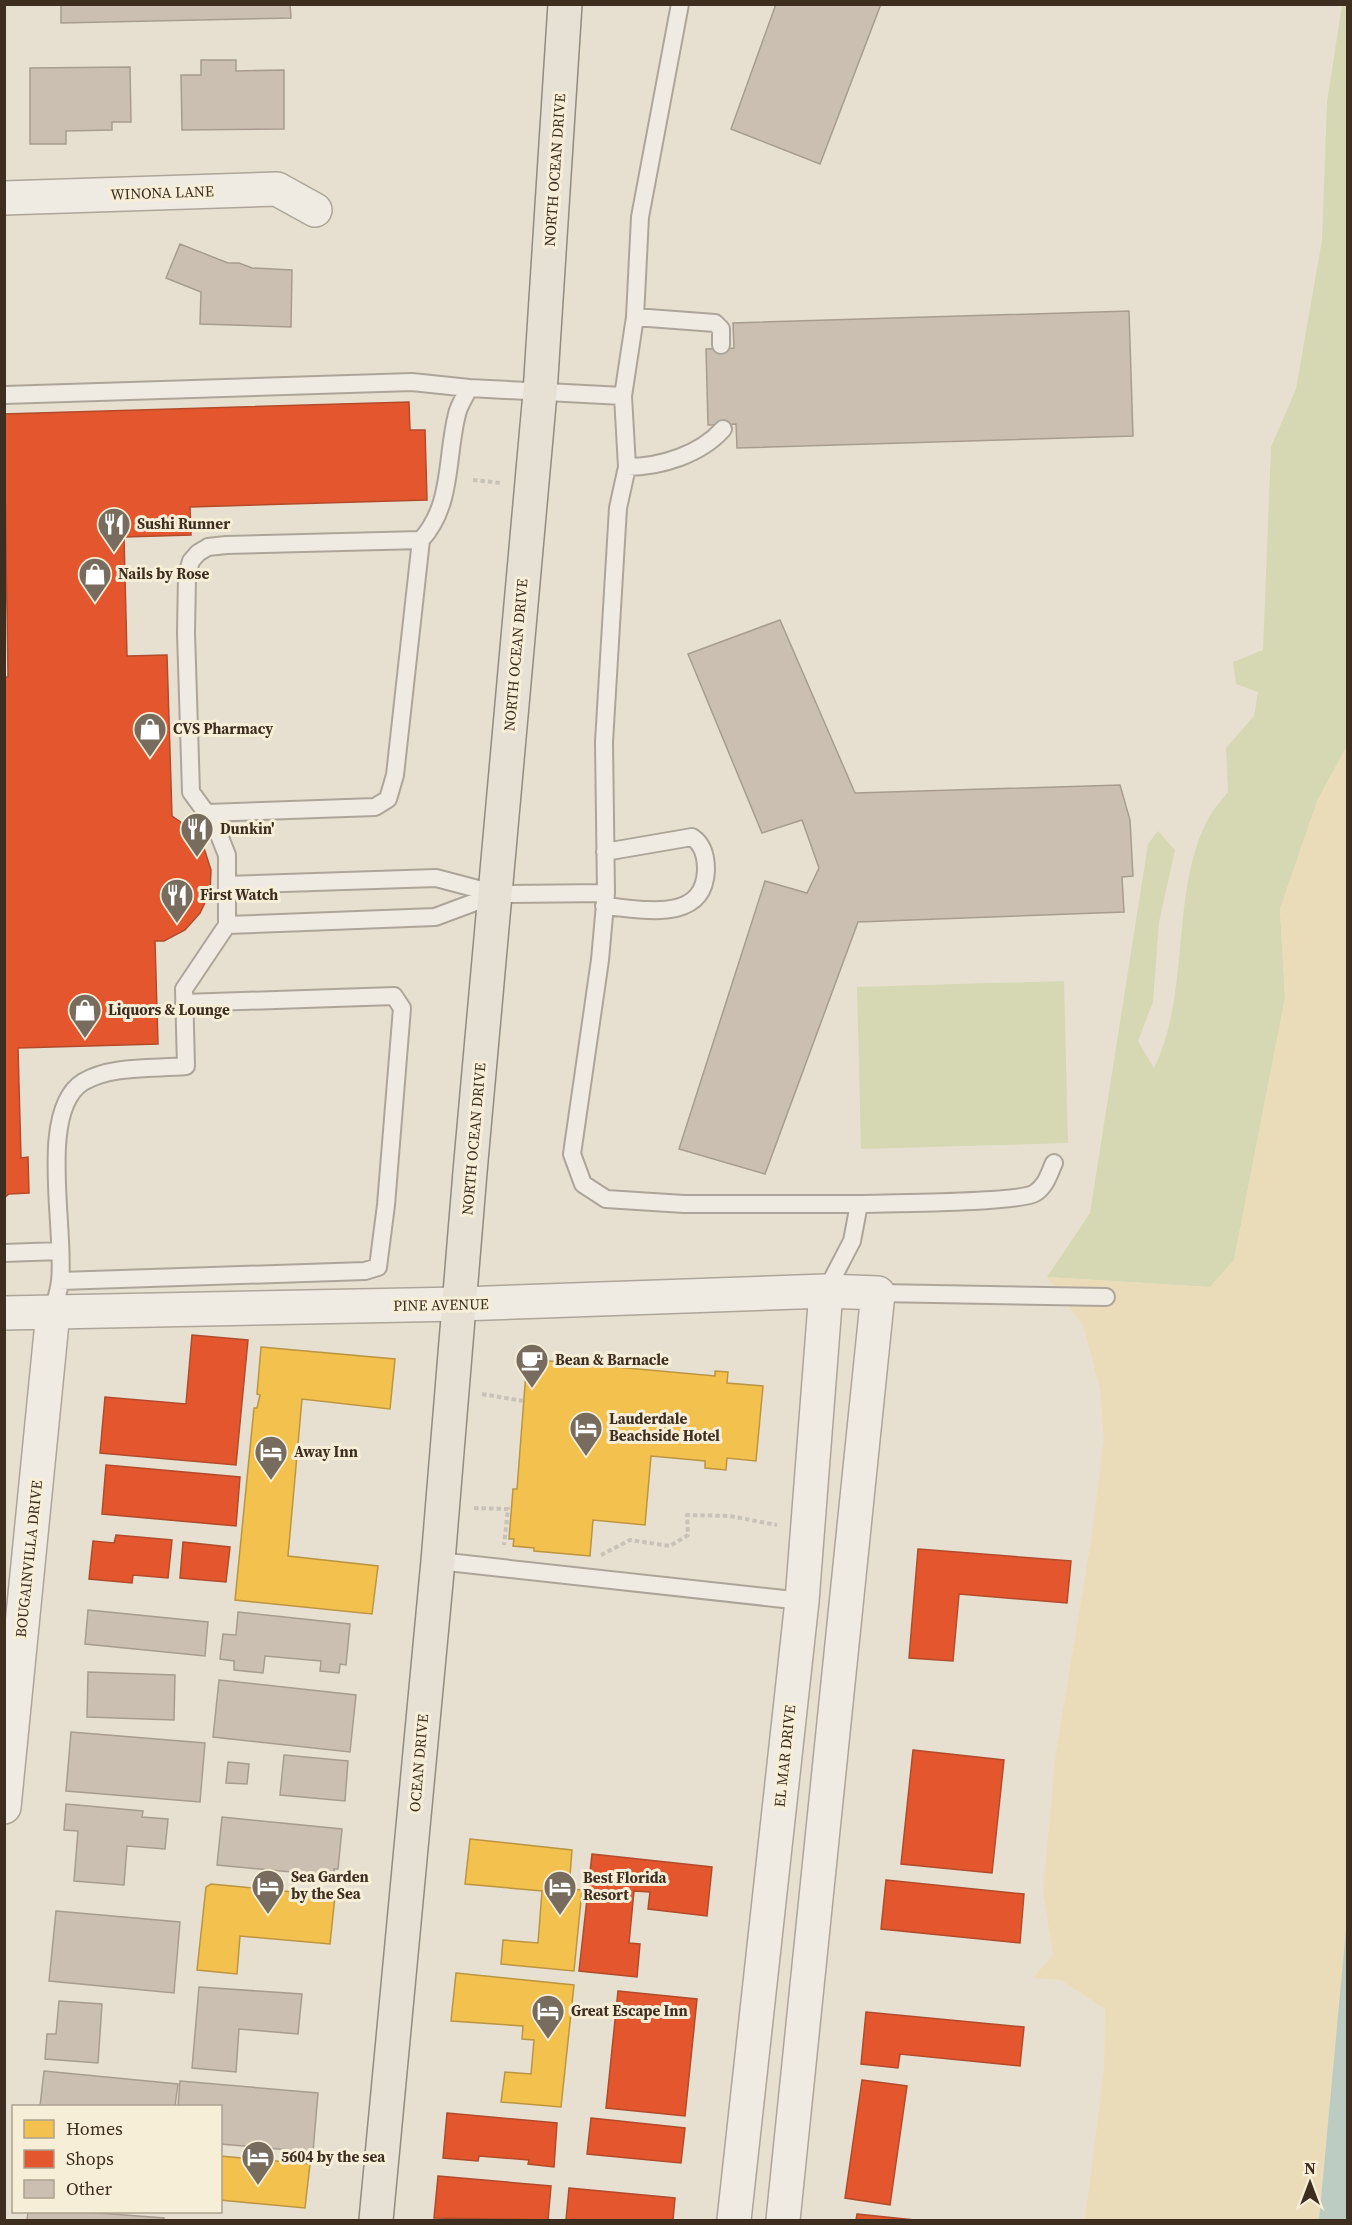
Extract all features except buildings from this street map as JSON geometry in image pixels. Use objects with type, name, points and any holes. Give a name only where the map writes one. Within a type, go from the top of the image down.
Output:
[{"type":"main road","name":"NORTH OCEAN DRIVE","points":[[460,1304],[540,393],[565,4]]},
{"type":"main road","name":"OCEAN DRIVE","points":[[376,2220],[460,1304]]},
{"type":"street","name":"WINONA LANE","points":[[4,198],[277,189],[315,210]]},
{"type":"street","name":"PINE AVENUE","points":[[4,1313],[56,1296],[460,1304],[826,1291],[878,1293]]},
{"type":"street","name":"EL MAR DRIVE","points":[[734,2220],[802,1601],[826,1291]]},
{"type":"street","points":[[783,2220],[878,1293]]},
{"type":"street","name":"BOUGAINVILLA DRIVE","points":[[4,1807],[8,1738],[56,1296]]},
{"type":"street","points":[[773,1861],[819,1865]]},
{"type":"lane","points":[[680,4],[640,217],[635,317],[622,396],[627,467],[618,508],[603,742],[605,900],[600,960],[572,1154],[583,1184],[606,1199],[684,1204],[859,1204],[1033,1195],[1045,1185],[1054,1163]]},
{"type":"lane","points":[[635,317],[716,323],[721,329],[721,345]]},
{"type":"lane","points":[[4,395],[412,382],[540,393],[622,396]]},
{"type":"lane","points":[[207,813],[375,807],[388,799],[395,775],[421,540],[430,530],[446,494],[458,412],[469,388]]},
{"type":"lane","points":[[627,467],[643,467],[672,459],[712,442],[723,429]]},
{"type":"lane","points":[[184,1003],[394,996],[402,1008],[378,1267],[365,1270],[56,1296],[60,1251],[57,1142],[60,1113],[68,1095],[83,1082],[106,1073],[186,1066],[184,1003],[184,989],[227,925],[227,855],[215,825],[191,792],[186,633],[187,575],[192,561],[208,547],[226,545],[421,540]]},
{"type":"lane","points":[[227,885],[436,878],[497,894],[605,900],[645,910],[687,906],[701,894],[706,863],[701,845],[692,837],[605,852]]},
{"type":"lane","points":[[227,925],[435,917],[497,894]]},
{"type":"lane","points":[[826,1291],[852,1241],[859,1204]]},
{"type":"lane","points":[[4,1253],[60,1251]]},
{"type":"lane","points":[[878,1293],[1106,1296]]},
{"type":"lane","points":[[438,1561],[802,1601]]},
{"type":"path","points":[[473,480],[501,483]]},
{"type":"path","points":[[479,1394],[522,1401]]},
{"type":"path","points":[[470,1508],[508,1509],[504,1547],[514,1549]]},
{"type":"path","points":[[596,1557],[630,1540],[670,1546],[688,1535],[687,1515],[730,1516],[785,1527]]},
{"type":"green space","points":[[1342,5],[1347,5],[1347,746],[1318,799],[1280,909],[1285,998],[1234,1260],[1210,1287],[1047,1277],[1090,1213],[1148,844],[1158,831],[1175,850],[1159,922],[1153,1002],[1138,1041],[1154,1068],[1166,1038],[1173,1006],[1184,908],[1197,846],[1209,817],[1228,792],[1226,748],[1254,716],[1258,692],[1236,684],[1233,662],[1263,650],[1271,447],[1296,389],[1322,240],[1327,102]]},
{"type":"green space","points":[[1064,981],[1068,1143],[861,1149],[857,987]]},
{"type":"sand","points":[[1347,746],[1348,1919],[1319,2220],[1085,2220],[1104,2071],[1105,2009],[1061,1980],[1033,1978],[1053,1955],[1043,1891],[1056,1752],[1092,1534],[1104,1440],[1100,1389],[1083,1325],[1047,1277],[1210,1287],[1234,1260],[1285,998],[1280,909],[1318,799]]},
{"type":"shaded area","points":[[1347,1919],[1347,2220],[1319,2220]]},
{"type":"place","name":"Sushi Runner","points":[[114,553]]},
{"type":"place","name":"Nails by Rose","points":[[95,603]]},
{"type":"place","name":"CVS Pharmacy","points":[[150,758]]},
{"type":"place","name":"Dunkin'","points":[[197,858]]},
{"type":"place","name":"First Watch","points":[[177,924]]},
{"type":"place","name":"Liquors & Lounge","points":[[85,1039]]},
{"type":"place","name":"Bean & Barnacle","points":[[532,1389]]},
{"type":"place","name":"Lauderdale Beachside Hotel","points":[[586,1457]]},
{"type":"place","name":"Away Inn","points":[[271,1481]]},
{"type":"place","name":"Sea Garden by the Sea","points":[[268,1915]]},
{"type":"place","name":"Best Florida Resort","points":[[560,1916]]},
{"type":"place","name":"Great Escape Inn","points":[[548,2040]]},
{"type":"place","name":"5604 by the sea","points":[[258,2186]]}]
